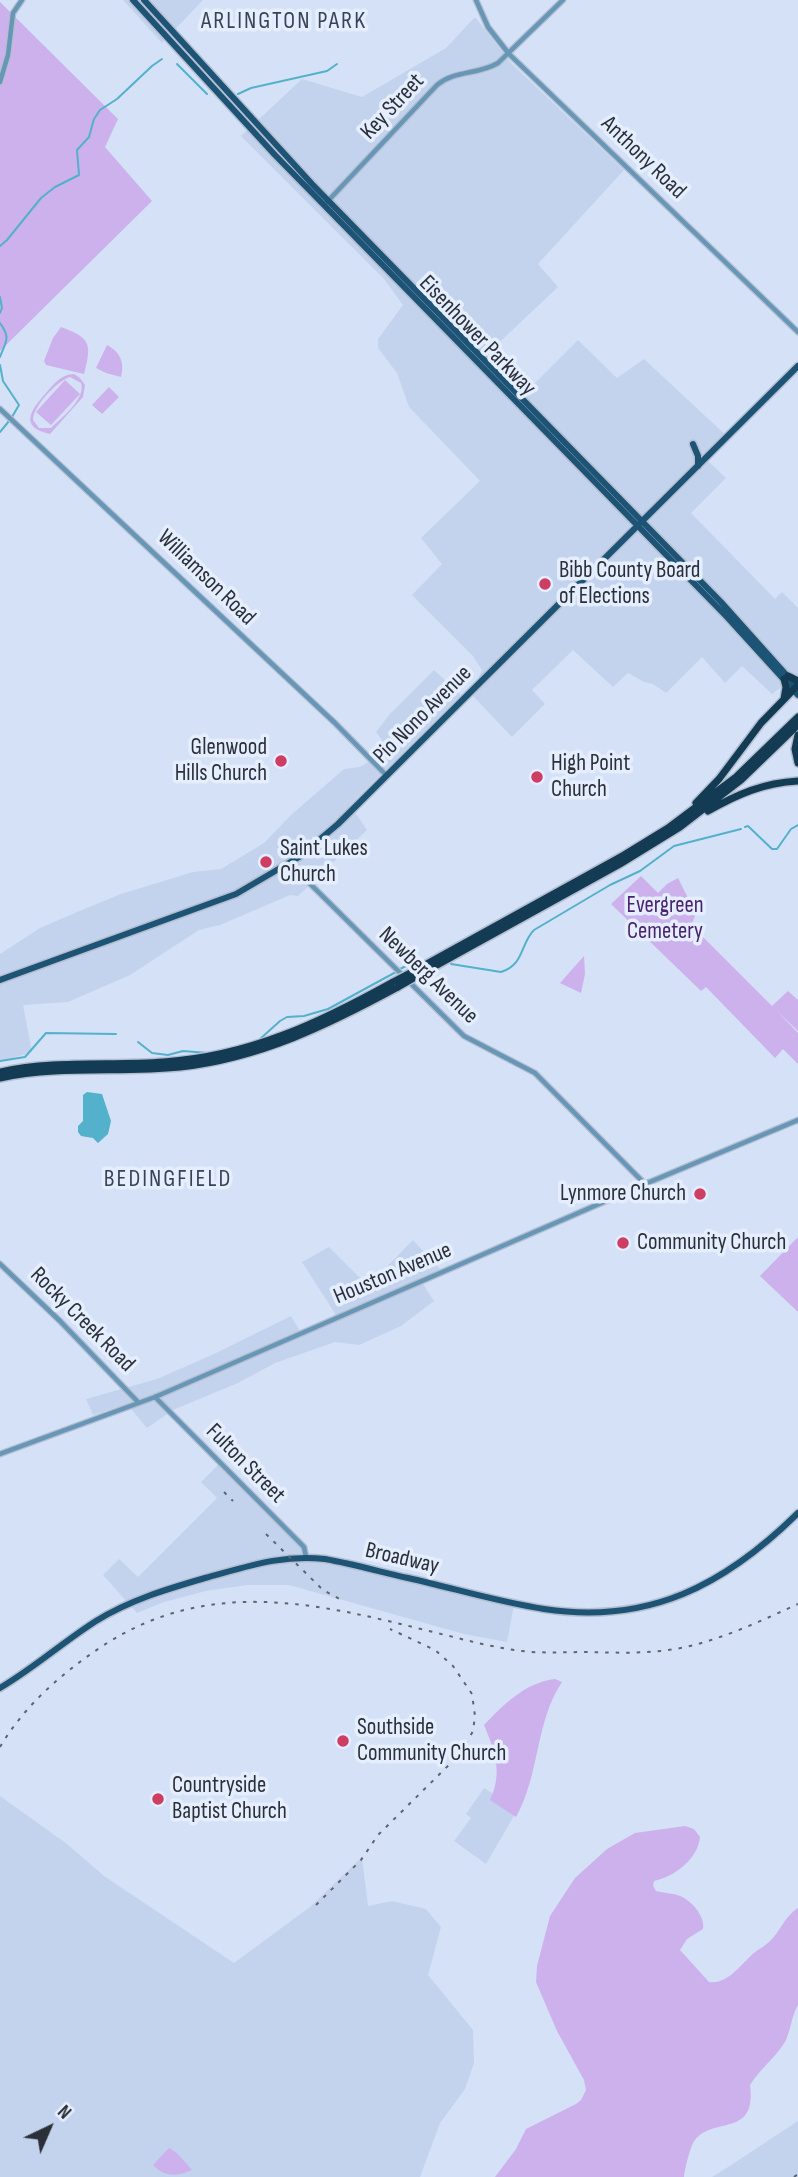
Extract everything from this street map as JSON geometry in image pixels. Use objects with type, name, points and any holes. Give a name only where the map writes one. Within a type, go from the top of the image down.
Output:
[{"type":"highway","points":[[641,845],[711,789],[753,732],[797,687],[786,678]]},
{"type":"highway","points":[[784,699],[786,678]]},
{"type":"highway","points":[[416,973],[641,845],[719,791],[751,764],[798,717]]},
{"type":"highway","points":[[680,827],[741,780],[798,725]]},
{"type":"highway","points":[[798,736],[795,749],[798,763]]},
{"type":"highway","points":[[0,1072],[58,1063],[165,1062],[241,1049],[312,1025],[395,984],[620,864],[744,792],[769,784],[798,781]]},
{"type":"highway","points":[[0,1080],[24,1073],[62,1069],[168,1068],[226,1059],[305,1035],[395,984]]},
{"type":"main road","name":"Eisenhower Parkway","points":[[134,0],[326,203],[640,524],[786,678]]},
{"type":"main road","name":"Eisenhower Parkway","points":[[144,0],[326,203]]},
{"type":"main road","name":"Pio Nono Avenue","points":[[0,980],[236,894],[289,863],[331,831],[798,366]]},
{"type":"main road","points":[[693,444],[698,456],[698,467]]},
{"type":"main road","name":"Broadway","points":[[0,1688],[95,1622],[125,1605],[162,1591],[264,1561],[306,1557],[543,1609],[581,1612],[620,1610],[664,1601],[711,1582],[760,1550],[798,1513]]},
{"type":"street","points":[[0,82],[8,55],[13,13],[22,0]]},
{"type":"street","name":"Anthony Road","points":[[476,0],[492,34],[509,54],[798,332]]},
{"type":"street","name":"Key Street","points":[[326,203],[437,85],[453,75],[491,67],[509,54],[563,0]]},
{"type":"street","name":"Williamson Road","points":[[0,409],[330,718],[386,775]]},
{"type":"street","name":"Newberg Avenue","points":[[289,863],[464,1036],[535,1073],[645,1184]]},
{"type":"street","name":"Houston Avenue","points":[[0,1454],[155,1397],[798,1120]]},
{"type":"street","name":"Rocky Creek Road","points":[[0,1264],[64,1325],[138,1403]]},
{"type":"street","name":"Fulton Street","points":[[155,1397],[304,1547],[306,1557]]},
{"type":"shaded area","points":[[123,0],[203,0],[162,43]]},
{"type":"shaded area","points":[[475,17],[512,64],[624,170],[538,264],[558,287],[488,353],[526,392],[578,340],[617,378],[644,359],[730,439],[708,461],[726,478],[691,513],[775,599],[782,592],[798,608],[798,675],[772,694],[742,666],[725,683],[702,657],[666,693],[628,673],[613,687],[573,650],[532,690],[545,704],[512,737],[471,694],[482,670],[473,656],[412,595],[442,564],[421,538],[480,481],[409,407],[397,373],[378,348],[378,339],[403,305],[384,279],[241,136],[302,79],[362,97],[446,48]]},
{"type":"shaded area","points":[[434,670],[461,695],[350,805],[367,830],[298,896],[290,895],[220,925],[199,930],[130,975],[68,1002],[23,1005],[32,1052],[0,1062],[0,954],[40,928],[77,912],[121,894],[193,872],[221,869],[264,843],[291,815],[344,769],[360,767],[378,756],[386,746],[376,732],[389,715]]},
{"type":"shaded area","points":[[413,1240],[440,1269],[423,1284],[434,1301],[401,1326],[359,1345],[335,1342],[275,1363],[238,1383],[173,1410],[147,1428],[127,1404],[93,1415],[86,1399],[157,1379],[291,1316],[300,1331],[336,1315],[302,1262],[329,1247],[368,1286]]},
{"type":"shaded area","points":[[220,1463],[316,1561],[514,1605],[507,1642],[464,1634],[289,1585],[247,1585],[206,1591],[164,1602],[137,1613],[103,1575],[119,1559],[138,1577],[217,1498],[201,1482]]},
{"type":"shaded area","points":[[484,1788],[518,1809],[486,1864],[454,1841],[471,1818],[466,1814]]},
{"type":"shaded area","points":[[0,1796],[67,1844],[104,1876],[234,1963],[310,1907],[362,1857],[368,1906],[392,1901],[426,1909],[441,1927],[428,1975],[473,2030],[474,2063],[465,2089],[440,2123],[420,2177],[0,2177]]},
{"type":"shaded area","points":[[798,2121],[798,2177],[712,2177],[725,2169]]},
{"type":"green space","points":[[0,2],[118,119],[105,147],[152,201],[0,351]]},
{"type":"green space","points":[[61,327],[87,343],[88,356],[84,374],[46,365],[44,361],[53,338]]},
{"type":"green space","points":[[107,345],[120,358],[121,377],[96,368]]},
{"type":"green space","points":[[69,374],[80,378],[85,385],[83,397],[50,434],[40,431],[31,423],[32,412],[55,383]],"holes":[[[70,377],[81,383],[80,395],[67,413],[51,428],[39,428],[33,420],[34,414],[47,395]]]},
{"type":"green space","points":[[65,380],[80,394],[51,425],[36,412]]},
{"type":"green space","points":[[109,387],[119,397],[102,414],[92,405]]},
{"type":"green space","name":"Evergreen Cemetery","points":[[641,876],[658,893],[678,878],[696,914],[691,925],[772,1006],[788,991],[798,1000],[798,1031],[777,1011],[798,1033],[798,1064],[783,1049],[775,1058],[706,987],[701,991],[611,904]]},
{"type":"green space","points":[[584,956],[585,974],[581,993],[560,983]]},
{"type":"green space","points":[[798,1237],[798,1312],[760,1276]]},
{"type":"green space","points":[[555,1679],[562,1682],[547,1714],[530,1784],[516,1817],[490,1800],[497,1771],[484,1725],[507,1702],[525,1690]]},
{"type":"green space","points":[[685,1826],[694,1829],[700,1837],[695,1853],[684,1866],[669,1876],[654,1881],[653,1886],[656,1891],[685,1898],[700,1914],[703,1929],[687,1939],[680,1950],[709,1982],[728,1977],[769,1942],[798,1908],[798,2005],[785,2042],[750,2085],[747,2113],[741,2119],[703,2133],[695,2140],[684,2177],[495,2177],[516,2149],[526,2129],[576,2104],[586,2090],[584,2080],[557,2031],[536,1982],[537,1966],[550,1916],[575,1878],[607,1849],[635,1833]]},
{"type":"green space","points":[[169,2148],[192,2170],[171,2175],[153,2165]]},
{"type":"water","points":[[87,1092],[102,1094],[111,1121],[108,1134],[98,1143],[78,1132],[78,1126],[83,1121],[83,1095]]},
{"type":"waterway","points":[[0,246],[41,198],[55,187],[79,175],[77,150],[89,137],[94,119],[100,110],[117,99],[162,59]]},
{"type":"waterway","points":[[177,64],[207,94]]},
{"type":"waterway","points":[[238,94],[251,88],[327,71],[337,64]]},
{"type":"waterway","points":[[0,297],[0,313]]},
{"type":"waterway","points":[[0,323],[6,336],[0,357]]},
{"type":"waterway","points":[[0,365],[3,381],[19,405],[12,417]]},
{"type":"waterway","points":[[0,432],[9,421]]},
{"type":"waterway","points":[[745,827],[748,826],[772,849],[777,849],[791,829],[798,825]]},
{"type":"waterway","points":[[451,964],[501,972],[518,959],[534,930],[610,885],[640,871],[674,846],[741,829]]},
{"type":"waterway","points":[[400,969],[418,960]]},
{"type":"waterway","points":[[260,1039],[287,1017],[304,1016],[328,1009],[396,972]]},
{"type":"waterway","points":[[0,1061],[25,1057],[46,1033],[116,1034]]},
{"type":"waterway","points":[[138,1042],[152,1053],[208,1053]]},
{"type":"railway","points":[[224,1492],[233,1501]]},
{"type":"railway","points":[[266,1534],[323,1590],[345,1602]]},
{"type":"railway","points":[[0,1747],[32,1704],[58,1679],[101,1647],[141,1625],[182,1611],[222,1603],[305,1605],[390,1621],[519,1651],[627,1653],[665,1650],[704,1642],[745,1628],[798,1604]]},
{"type":"railway","points":[[316,1905],[361,1860],[378,1835],[461,1753],[473,1731],[475,1716],[472,1694],[453,1666],[435,1650],[390,1629]]},
{"type":"railway","points":[[794,2177],[798,2174]]},
{"type":"place","name":"Bibb County Board of Elections","points":[[545,584]]},
{"type":"place","name":"Glenwood Hills Church","points":[[281,761]]},
{"type":"place","name":"High Point Church","points":[[537,777]]},
{"type":"place","name":"Saint Lukes Church","points":[[266,862]]},
{"type":"place","name":"Lynmore Church","points":[[700,1194]]},
{"type":"place","name":"Community Church","points":[[623,1243]]},
{"type":"place","name":"Southside Community Church","points":[[343,1741]]},
{"type":"place","name":"Countryside Baptist Church","points":[[158,1799]]},
{"type":"district","name":"ARLINGTON PARK","points":[[284,22]]},
{"type":"district","name":"BEDINGFIELD","points":[[168,1180]]}]
